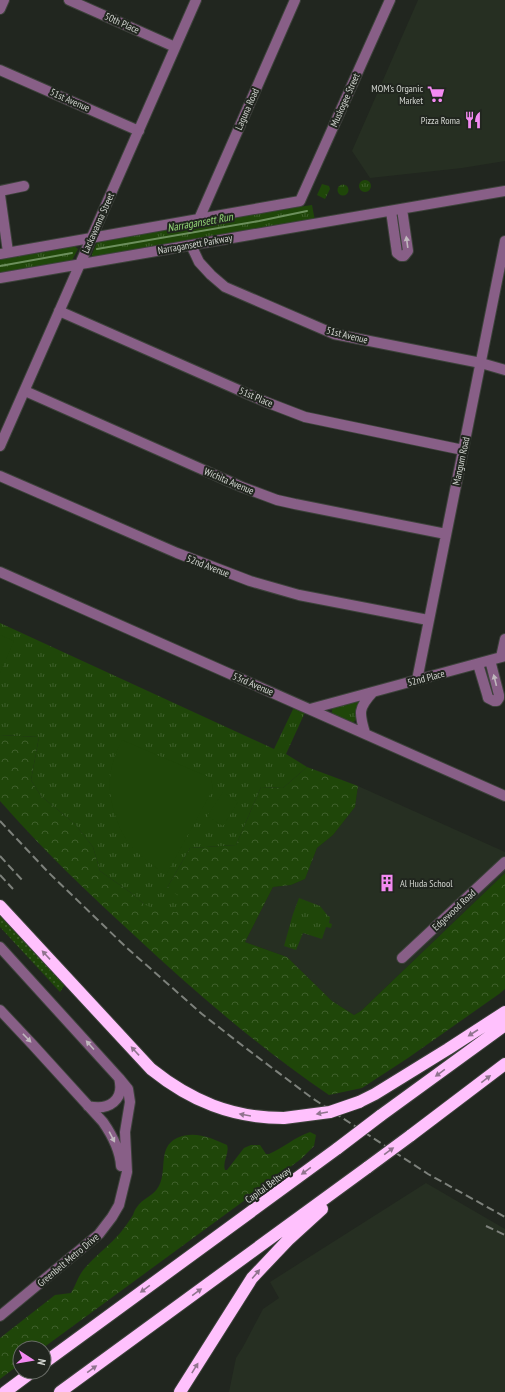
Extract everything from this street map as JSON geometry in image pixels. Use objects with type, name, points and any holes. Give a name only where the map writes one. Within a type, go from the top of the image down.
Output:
[{"type":"highway","points":[[0,906],[151,1068],[165,1080],[192,1097],[215,1107],[245,1115],[267,1118],[284,1118],[330,1112],[359,1102],[375,1094],[442,1053],[505,1012]]},
{"type":"highway","name":"Capital Beltway","points":[[52,1357],[505,1025]]},
{"type":"highway","points":[[60,1392],[368,1167],[505,1064]]},
{"type":"highway","points":[[180,1392],[252,1278],[288,1240],[368,1167]]},
{"type":"highway","points":[[5,1392],[21,1380]]},
{"type":"street","points":[[0,9],[4,0]]},
{"type":"street","name":"50th Place","points":[[70,0],[175,46]]},
{"type":"street","name":"Lackawanna Street","points":[[0,446],[196,0]]},
{"type":"street","name":"Laguna Road","points":[[199,218],[294,0]]},
{"type":"street","name":"Muskogee Street","points":[[199,218],[300,200],[390,0]]},
{"type":"street","name":"51st Avenue","points":[[0,70],[139,131]]},
{"type":"street","points":[[0,191],[24,186]]},
{"type":"street","name":"Narragansett Parkway","points":[[0,278],[505,191]]},
{"type":"street","points":[[0,195],[4,253],[199,218]]},
{"type":"street","points":[[391,211],[397,253],[404,256],[408,251],[402,209]]},
{"type":"street","name":"Mangum Road","points":[[417,680],[505,241]]},
{"type":"street","name":"51st Avenue","points":[[191,245],[199,262],[211,276],[225,287],[334,334],[481,363],[505,370]]},
{"type":"street","name":"51st Place","points":[[59,310],[266,402],[305,417],[463,450]]},
{"type":"street","name":"Wichita Avenue","points":[[25,391],[242,487],[277,500],[446,534]]},
{"type":"street","name":"52nd Avenue","points":[[0,476],[181,555],[250,581],[299,595],[428,620]]},
{"type":"street","name":"53rd Avenue","points":[[0,572],[505,796]]},
{"type":"street","points":[[503,657],[505,638]]},
{"type":"street","name":"52nd Place","points":[[310,709],[503,657]]},
{"type":"street","points":[[478,664],[488,698],[497,701],[499,695],[490,660]]},
{"type":"street","points":[[365,733],[360,717],[364,702],[374,691]]},
{"type":"street","name":"Edgewood Road","points":[[402,958],[505,862]]},
{"type":"street","name":"Greenbelt Metro Drive","points":[[0,947],[119,1078],[128,1089],[130,1102],[125,1132],[127,1172],[119,1205],[112,1217],[99,1234],[0,1316]]},
{"type":"street","points":[[0,1010],[108,1129],[117,1148],[121,1163],[122,1192]]},
{"type":"street","points":[[88,1106],[104,1107],[115,1101],[120,1092],[119,1078]]},
{"type":"shaded area","points":[[418,0],[505,0],[505,161],[462,168],[370,178],[352,151]]},
{"type":"shaded area","points":[[358,786],[505,852],[505,873],[361,1011],[354,1015],[332,1001],[287,957],[245,942],[273,887],[291,885],[305,879],[317,848],[333,835],[355,807]]},
{"type":"shaded area","points":[[426,1183],[505,1229],[505,1392],[229,1392],[236,1358],[263,1309],[279,1298],[270,1282]]},
{"type":"green space","points":[[363,180],[367,180],[371,186],[367,192],[363,192],[359,188],[359,184]]},
{"type":"green space","points":[[322,184],[329,186],[330,189],[325,199],[317,195]]},
{"type":"green space","points":[[343,184],[347,186],[349,190],[347,194],[343,196],[339,194],[337,190],[339,186]]},
{"type":"green space","points":[[312,205],[315,221],[97,258],[92,257],[98,240]]},
{"type":"green space","points":[[73,245],[78,249],[70,264],[0,275],[0,257]]},
{"type":"green space","points":[[0,623],[274,749],[296,703],[307,708],[286,754],[307,767],[283,788],[261,787],[236,845],[190,848],[167,888],[182,898],[181,909],[178,912],[160,912],[144,904],[134,895],[100,871],[93,847],[75,824],[41,796],[31,780],[39,737],[0,735]]},
{"type":"green space","points":[[0,635],[14,641],[0,673]]},
{"type":"green space","points":[[357,699],[359,702],[358,714],[355,721],[352,723],[332,714],[332,708]]},
{"type":"green space","points":[[0,735],[39,737],[31,780],[41,796],[75,824],[93,847],[100,871],[134,895],[144,904],[167,888],[190,848],[236,845],[261,787],[283,788],[307,767],[358,786],[355,807],[333,835],[317,848],[305,879],[291,885],[273,887],[245,942],[287,957],[332,1001],[354,1015],[361,1011],[505,873],[505,989],[408,1058],[362,1088],[329,1095],[253,1039],[181,978],[117,920],[16,819],[0,801]]},
{"type":"green space","points":[[122,740],[211,778],[213,789],[166,875],[133,848],[125,837],[114,812],[110,794],[111,768]]},
{"type":"green space","points":[[223,792],[238,802],[223,826],[207,816]]},
{"type":"green space","points":[[299,898],[320,906],[330,917],[329,923],[332,924],[331,928],[326,927],[322,939],[303,933],[296,950],[284,946]]},
{"type":"green space","points":[[0,912],[66,983],[60,992],[0,927]]},
{"type":"green space","points":[[310,1132],[316,1135],[314,1146],[301,1159],[52,1341],[52,1340],[12,1340],[12,1370],[0,1379],[0,1338],[55,1295],[71,1293],[84,1269],[121,1232],[139,1204],[157,1189],[162,1176],[165,1154],[171,1142],[183,1136],[196,1135],[227,1145],[228,1151],[224,1167],[225,1170],[227,1170],[244,1148],[251,1145],[260,1145],[266,1154],[269,1154]]},
{"type":"waterway","name":"Narragansett Run","points":[[97,249],[259,221],[307,211]]},
{"type":"waterway","name":"Narragansett Run","points":[[0,266],[72,253]]},
{"type":"railway","points":[[0,821],[48,872],[127,948],[202,1014],[312,1098],[428,1174],[505,1217]]},
{"type":"railway","points":[[0,856],[23,881]]},
{"type":"railway","points":[[0,875],[13,889]]},
{"type":"railway","points":[[486,1226],[505,1235]]},
{"type":"place","name":"MOM's Organic Market","points":[[436,94]]},
{"type":"place","name":"Pizza Roma","points":[[473,120]]},
{"type":"place","name":"Al Huda School","points":[[387,883]]}]
